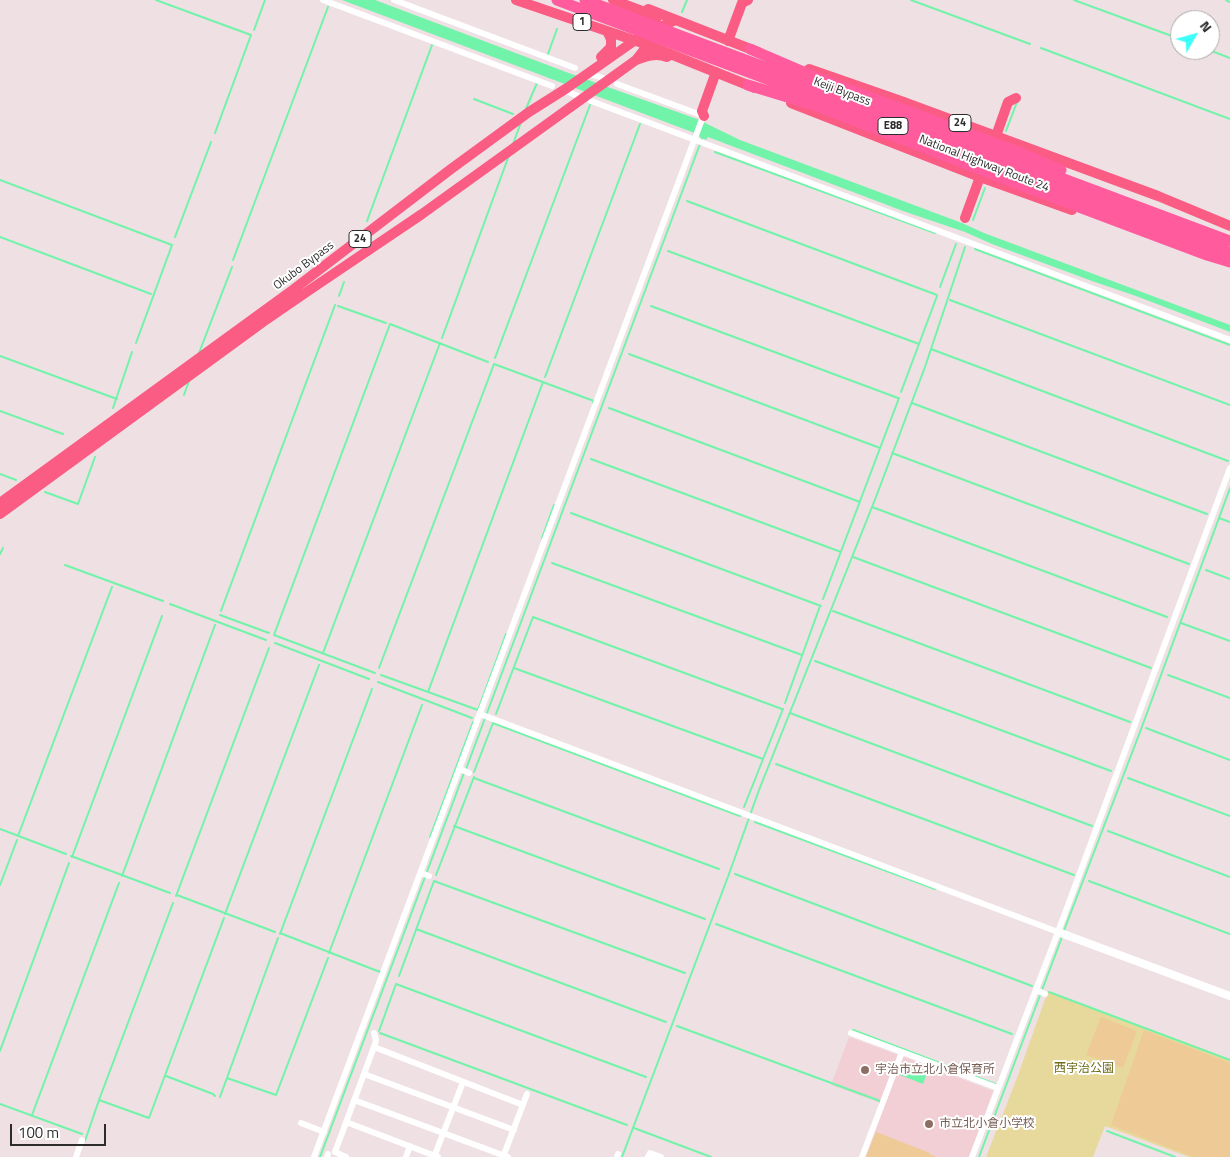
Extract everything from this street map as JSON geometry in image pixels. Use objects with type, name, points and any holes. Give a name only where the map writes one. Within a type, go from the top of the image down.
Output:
[{"type":"highway","name":"1","points":[[516,0],[648,45]]},
{"type":"highway","name":"Keiji Bypass","points":[[557,0],[1230,253]]},
{"type":"highway","name":"Keiji Bypass","points":[[585,0],[1230,241]]},
{"type":"highway","points":[[614,0],[650,14],[656,20],[655,29]]},
{"type":"highway","points":[[626,0],[676,20]]},
{"type":"highway","points":[[732,38],[742,3],[748,0]]},
{"type":"highway","name":"Okubo Bypass","points":[[0,514],[197,360],[294,289],[451,169],[583,73],[655,29],[676,20]]},
{"type":"highway","name":"24","points":[[676,20],[732,38],[750,49],[901,100],[1158,196],[1230,226]]},
{"type":"highway","name":"Okubo Bypass","points":[[0,504],[192,375],[314,287],[422,214],[586,97],[604,80],[636,60],[648,45],[655,29]]},
{"type":"highway","points":[[583,73],[606,54],[611,47],[611,39],[607,31]]},
{"type":"highway","name":"National Highway Route 24","points":[[648,45],[716,76],[748,85],[980,177],[1230,267]]},
{"type":"highway","points":[[750,49],[797,70],[1021,153],[1214,235]]},
{"type":"highway","points":[[636,60],[646,56],[664,56],[767,96],[788,102]]},
{"type":"highway","points":[[703,117],[702,111],[716,76]]},
{"type":"highway","points":[[748,85],[820,107],[1127,225],[1230,262]]},
{"type":"highway","points":[[996,136],[1008,102],[1016,98]]},
{"type":"highway","points":[[967,219],[980,177]]},
{"type":"street","points":[[323,0],[696,137],[1230,340]]},
{"type":"street","points":[[394,0],[604,80]]},
{"type":"street","points":[[314,1157],[464,770],[703,117],[617,84]]},
{"type":"street","points":[[972,1157],[998,1088],[1040,992],[1059,932],[1230,468]]},
{"type":"street","points":[[484,716],[1230,996]]},
{"type":"street","points":[[346,1157],[335,1152],[374,1048],[376,1040],[374,1032]]},
{"type":"street","points":[[851,1033],[998,1088]]},
{"type":"street","points":[[374,1048],[523,1105]]},
{"type":"street","points":[[862,1157],[902,1052]]},
{"type":"street","points":[[364,1074],[514,1130]]},
{"type":"street","points":[[346,1122],[436,1157],[443,1133],[463,1082]]},
{"type":"street","points":[[354,1100],[505,1156],[527,1094]]},
{"type":"street","points":[[301,1123],[324,1132]]},
{"type":"street","points":[[76,1157],[82,1140]]},
{"type":"street","points":[[406,1157],[410,1146]]},
{"type":"street","points":[[648,1157],[650,1153],[660,1157]]},
{"type":"shaded area","points":[[342,0],[375,0],[697,119],[740,140],[1230,325],[1230,332],[708,137],[706,140],[692,132]]},
{"type":"shaded area","points":[[1101,1017],[1137,1031],[1123,1068],[1086,1055]]},
{"type":"shaded area","points":[[1144,1030],[1230,1063],[1230,1157],[1193,1157],[1111,1125]]},
{"type":"shaded area","name":"宇治市立北小倉保育所","points":[[849,1037],[898,1055],[881,1103],[831,1085]]},
{"type":"shaded area","name":"市立北小倉小学校","points":[[902,1056],[993,1091],[969,1157],[864,1157]]},
{"type":"shaded area","points":[[905,1064],[927,1073],[923,1084],[900,1075]]},
{"type":"shaded area","points":[[876,1132],[930,1153],[937,1157],[866,1157]]},
{"type":"green space","name":"西宇治公園","points":[[1048,991],[1230,1059],[1230,1157],[1189,1157],[1105,1126],[1093,1157],[986,1157]]},
{"type":"waterway","points":[[156,0],[251,35],[215,133]]},
{"type":"waterway","points":[[254,30],[265,0]]},
{"type":"waterway","points":[[682,12],[687,0]]},
{"type":"waterway","points":[[911,0],[1030,44]]},
{"type":"waterway","points":[[1074,0],[1170,35]]},
{"type":"waterway","points":[[1226,0],[1230,2]]},
{"type":"waterway","points":[[233,260],[328,7]]},
{"type":"waterway","points":[[548,54],[557,29]]},
{"type":"waterway","points":[[367,221],[432,45]]},
{"type":"waterway","points":[[1041,48],[1230,119]]},
{"type":"waterway","points":[[1220,54],[1230,58]]},
{"type":"waterway","points":[[525,111],[537,83]]},
{"type":"waterway","points":[[474,99],[513,114]]},
{"type":"waterway","points":[[1006,131],[1017,102]]},
{"type":"waterway","points":[[495,358],[590,105]]},
{"type":"waterway","points":[[545,377],[640,124]]},
{"type":"waterway","points":[[513,144],[520,125]]},
{"type":"waterway","points":[[466,769],[703,136]]},
{"type":"waterway","points":[[175,237],[211,142]]},
{"type":"waterway","points":[[715,152],[935,233]]},
{"type":"waterway","points":[[442,338],[508,158]]},
{"type":"waterway","points":[[0,180],[172,245],[136,343]]},
{"type":"waterway","points":[[973,220],[985,188]]},
{"type":"waterway","points":[[687,201],[937,295]]},
{"type":"waterway","points":[[0,237],[151,294]]},
{"type":"waterway","points":[[940,287],[956,244]]},
{"type":"waterway","points":[[622,1157],[759,790],[876,497],[925,367],[965,247]]},
{"type":"waterway","points":[[975,249],[1230,345]]},
{"type":"waterway","points":[[668,251],[919,344]]},
{"type":"waterway","points":[[199,353],[232,267]]},
{"type":"waterway","points":[[339,296],[344,282]]},
{"type":"waterway","points":[[901,392],[937,296]]},
{"type":"waterway","points":[[950,300],[1230,405]]},
{"type":"waterway","points":[[221,611],[335,305]]},
{"type":"waterway","points":[[338,306],[386,323]]},
{"type":"waterway","points":[[651,306],[898,398]]},
{"type":"waterway","points":[[390,324],[488,362]]},
{"type":"waterway","points":[[375,673],[274,635],[390,324]]},
{"type":"waterway","points":[[323,653],[440,343]]},
{"type":"waterway","points":[[931,349],[1228,461]]},
{"type":"waterway","points":[[113,408],[132,352]]},
{"type":"waterway","points":[[629,354],[880,448]]},
{"type":"waterway","points":[[0,356],[117,399]]},
{"type":"waterway","points":[[494,364],[594,401],[593,403]]},
{"type":"waterway","points":[[379,668],[494,364]]},
{"type":"waterway","points":[[184,395],[189,381]]},
{"type":"waterway","points":[[428,692],[543,382]]},
{"type":"waterway","points":[[823,599],[899,398]]},
{"type":"waterway","points":[[912,403],[1207,514]]},
{"type":"waterway","points":[[609,408],[860,502]]},
{"type":"waterway","points":[[0,411],[63,434]]},
{"type":"waterway","points":[[892,453],[1189,564]]},
{"type":"waterway","points":[[45,492],[78,504],[95,457]]},
{"type":"waterway","points":[[591,459],[841,552]]},
{"type":"waterway","points":[[0,474],[16,480]]},
{"type":"waterway","points":[[1063,933],[1230,488]]},
{"type":"waterway","points":[[542,538],[554,505]]},
{"type":"waterway","points":[[872,507],[1167,617]]},
{"type":"waterway","points":[[571,513],[821,606]]},
{"type":"waterway","points":[[1219,518],[1230,522]]},
{"type":"waterway","points":[[0,554],[3,548]]},
{"type":"waterway","points":[[853,557],[1151,668]]},
{"type":"waterway","points":[[552,563],[802,655]]},
{"type":"waterway","points":[[65,565],[163,601]]},
{"type":"waterway","points":[[1206,570],[1230,579]]},
{"type":"waterway","points":[[18,836],[112,587]]},
{"type":"waterway","points":[[170,604],[266,640]]},
{"type":"waterway","points":[[785,703],[820,606]]},
{"type":"waterway","points":[[833,611],[1130,722]]},
{"type":"waterway","points":[[220,615],[269,633]]},
{"type":"waterway","points":[[72,857],[162,616]]},
{"type":"waterway","points":[[496,714],[533,617],[782,709]]},
{"type":"waterway","points":[[1181,623],[1230,641]]},
{"type":"waterway","points":[[122,876],[215,625]]},
{"type":"waterway","points":[[381,675],[478,710],[506,634]]},
{"type":"waterway","points":[[275,643],[369,679]]},
{"type":"waterway","points":[[176,896],[269,648]]},
{"type":"waterway","points":[[815,661],[1111,771]]},
{"type":"waterway","points":[[225,914],[319,665]]},
{"type":"waterway","points":[[514,668],[763,759]]},
{"type":"waterway","points":[[1168,675],[1230,698]]},
{"type":"waterway","points":[[378,682],[472,718]]},
{"type":"waterway","points":[[280,934],[372,689]]},
{"type":"waterway","points":[[329,953],[422,705]]},
{"type":"waterway","points":[[744,807],[783,709]]},
{"type":"waterway","points":[[790,713],[1092,826]]},
{"type":"waterway","points":[[430,837],[473,722]]},
{"type":"waterway","points":[[493,723],[740,816]]},
{"type":"waterway","points":[[474,772],[493,723]]},
{"type":"waterway","points":[[1146,728],[1230,760]]},
{"type":"waterway","points":[[776,764],[1074,875]]},
{"type":"waterway","points":[[320,1157],[464,773]]},
{"type":"waterway","points":[[436,875],[474,777]]},
{"type":"waterway","points":[[474,778],[719,869]]},
{"type":"waterway","points":[[1128,778],[1230,816]]},
{"type":"waterway","points":[[755,822],[935,889]]},
{"type":"waterway","points":[[454,826],[705,919]]},
{"type":"waterway","points":[[0,829],[66,854]]},
{"type":"waterway","points":[[1108,831],[1230,877]]},
{"type":"waterway","points":[[0,885],[17,840]]},
{"type":"waterway","points":[[71,856],[170,893]]},
{"type":"waterway","points":[[0,1051],[69,863]]},
{"type":"waterway","points":[[735,874],[1032,986]]},
{"type":"waterway","points":[[434,881],[685,973]]},
{"type":"waterway","points":[[399,976],[434,881]]},
{"type":"waterway","points":[[1089,881],[1230,934]]},
{"type":"waterway","points":[[32,1115],[119,883]]},
{"type":"waterway","points":[[177,895],[275,932]]},
{"type":"waterway","points":[[85,1141],[173,903]]},
{"type":"waterway","points":[[99,1100],[149,1118],[224,918]]},
{"type":"waterway","points":[[716,924],[1012,1034]]},
{"type":"waterway","points":[[416,929],[666,1022]]},
{"type":"waterway","points":[[280,933],[380,971]]},
{"type":"waterway","points":[[979,1157],[1062,937]]},
{"type":"waterway","points":[[220,1097],[278,938]]},
{"type":"waterway","points":[[227,1078],[276,1095],[328,958]]},
{"type":"waterway","points":[[396,984],[646,1077]]},
{"type":"waterway","points":[[379,1031],[396,984]]},
{"type":"waterway","points":[[1049,992],[1230,1060]]},
{"type":"waterway","points":[[677,1026],[880,1101],[880,1103]]},
{"type":"waterway","points":[[853,1030],[995,1084]]},
{"type":"waterway","points":[[380,1033],[627,1125]]},
{"type":"waterway","points":[[166,1076],[215,1096]]},
{"type":"waterway","points":[[0,1104],[82,1134]]},
{"type":"waterway","points":[[634,1128],[711,1157]]},
{"type":"waterway","points":[[1107,1131],[1175,1157]]},
{"type":"place","name":"宇治市立北小倉保育所","points":[[865,1070]]},
{"type":"place","name":"市立北小倉小学校","points":[[929,1124]]}]
